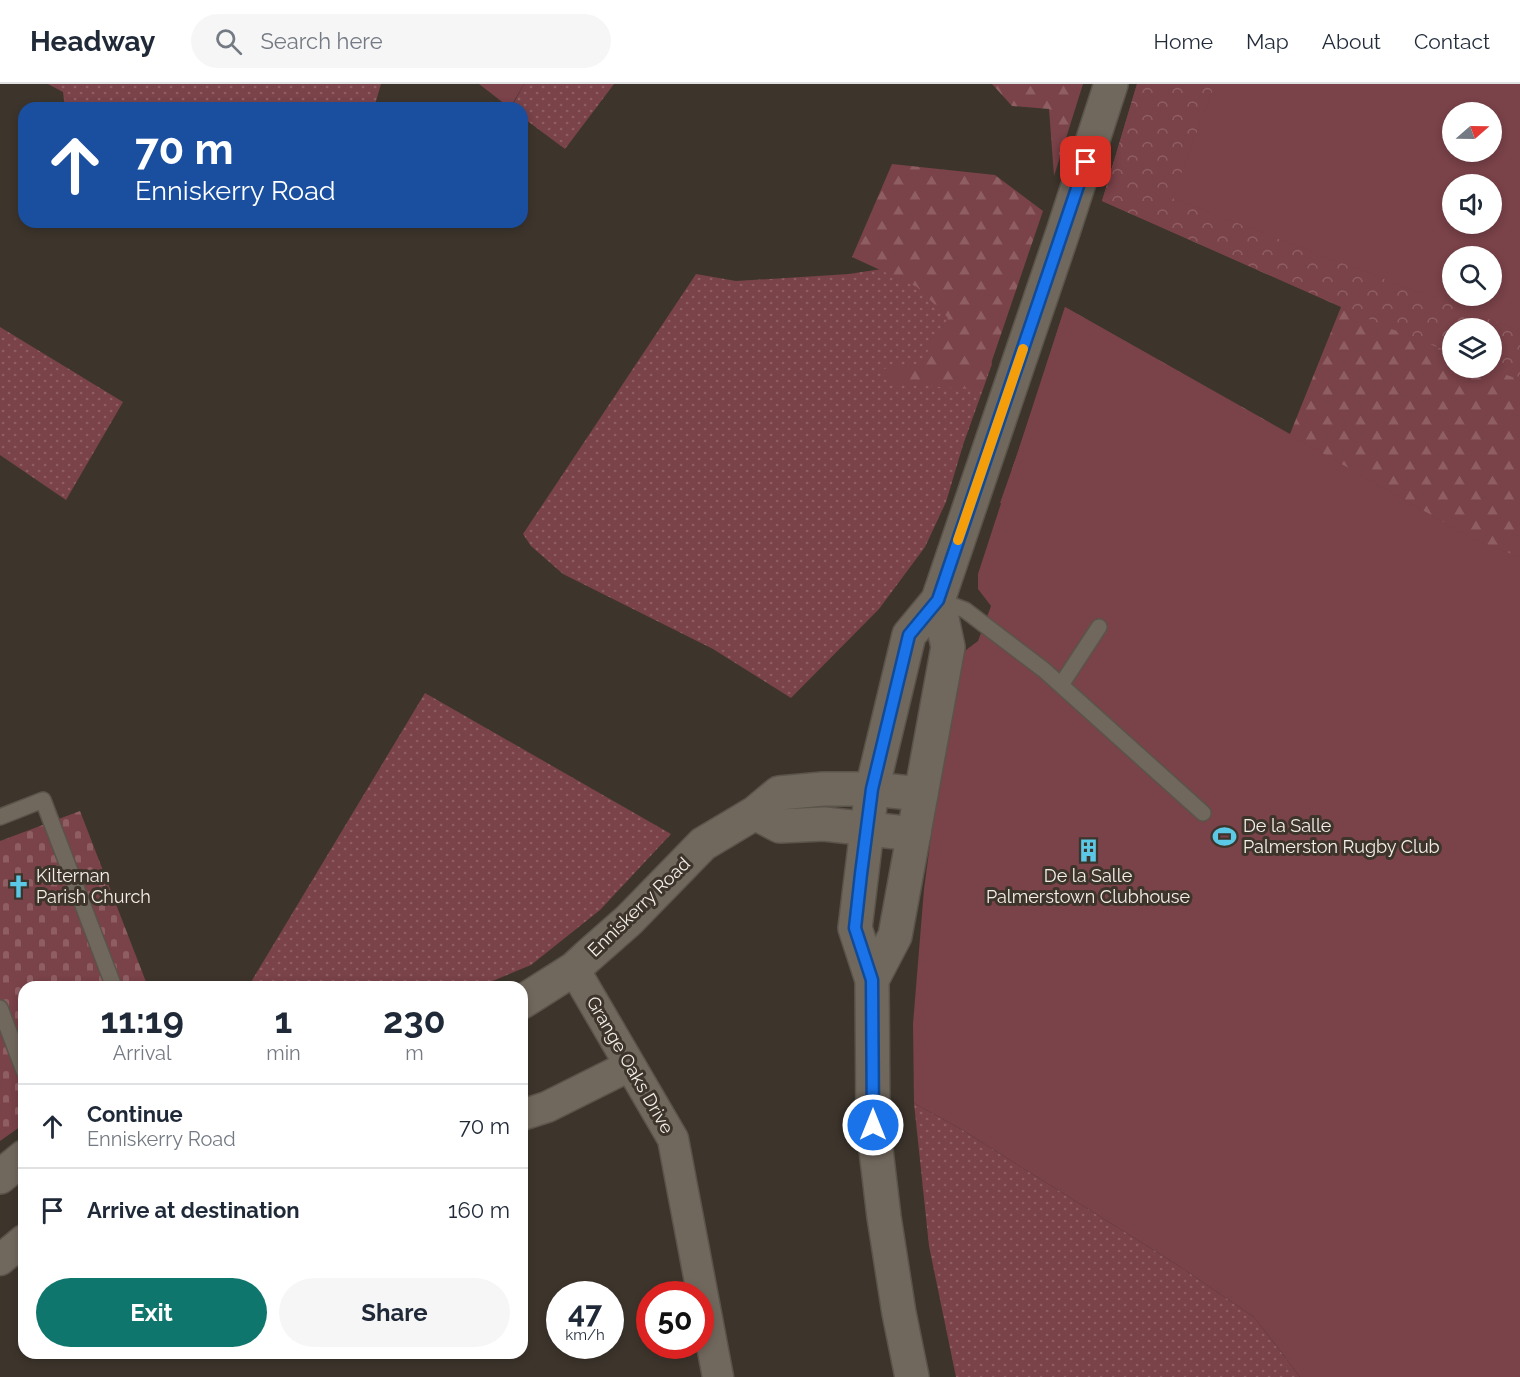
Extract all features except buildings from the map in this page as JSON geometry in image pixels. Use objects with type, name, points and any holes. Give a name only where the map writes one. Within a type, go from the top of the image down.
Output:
[{"type":"main road","points":[[912,1377],[884,1217],[873,1125],[872,980],[855,928],[872,789],[909,635],[938,600],[1111,84]]},
{"type":"main road","points":[[872,980],[895,936],[948,647],[938,600]]},
{"type":"main road","name":"Enniskerry Road","points":[[528,998],[574,969],[629,920],[703,844],[755,813],[779,793],[823,789],[872,789],[921,794]]},
{"type":"main road","points":[[755,813],[780,826],[824,824],[914,834]]},
{"type":"main road","points":[[0,1177],[18,1162]]},
{"type":"street","name":"Grange Oaks Drive","points":[[574,969],[673,1140],[718,1377]]},
{"type":"street","points":[[528,1112],[547,1107],[629,1066]]},
{"type":"street","points":[[0,1260],[18,1245]]},
{"type":"lane","points":[[938,600],[964,610],[1061,685],[1203,813]]},
{"type":"lane","points":[[1061,685],[1099,627]]},
{"type":"lane","points":[[0,817],[44,800],[112,981]]},
{"type":"lane","points":[[0,1008],[18,1055]]},
{"type":"green space","points":[[48,84],[381,84],[376,102],[64,102],[63,92]]},
{"type":"green space","points":[[479,84],[524,84],[514,102],[502,102]]},
{"type":"green space","points":[[524,84],[614,84],[565,149],[528,121],[528,102],[514,102]]},
{"type":"green space","points":[[992,84],[1083,84],[1054,176],[1049,109],[1012,106]]},
{"type":"green space","points":[[1137,84],[1170,194],[1442,301],[1442,306],[1454,306],[1484,318],[1442,318],[1442,378],[1502,378],[1502,325],[1520,332],[1520,594],[1000,503],[1065,307],[1290,434],[1341,307],[1102,201]]},
{"type":"green space","points":[[1137,84],[1520,84],[1520,380],[1502,373],[1502,318],[1442,318],[1442,349],[1389,328],[1102,201]]},
{"type":"green space","points":[[1215,84],[1520,84],[1520,331],[1502,324],[1502,318],[1486,318],[1455,306],[1502,306],[1502,246],[1442,246],[1442,301],[1172,198]]},
{"type":"green space","points":[[892,164],[995,175],[1043,211],[982,390],[898,384],[882,369],[920,364],[948,318],[917,287],[852,257]]},
{"type":"green space","points":[[960,257],[992,364],[963,445],[946,502],[925,547],[879,609],[791,698],[713,649],[563,574],[531,546],[523,534],[696,274],[736,281],[849,274]]},
{"type":"green space","name":"De la Salle Palmerston Rugby Club","points":[[1065,307],[1477,541],[1520,557],[1520,1377],[1300,1377],[1254,1317],[1179,1266],[959,1128],[914,1103],[913,1024],[924,889],[938,784],[962,653],[978,641],[991,606],[978,589],[978,574]]},
{"type":"green space","points":[[0,327],[123,402],[66,500],[0,455]]},
{"type":"green space","points":[[425,693],[671,834],[600,910],[531,965],[492,981],[252,981]]},
{"type":"green space","points":[[80,811],[146,981],[18,981],[18,1128],[0,1141],[0,841]]},
{"type":"green space","points":[[914,1103],[959,1128],[1179,1266],[1254,1317],[1300,1377],[956,1377],[929,1246]]},
{"type":"slow traffic","points":[[958,540],[1023,349]]},
{"type":"place","name":"De la Salle Palmerston Rugby Club","points":[[1225,836]]},
{"type":"place","name":"De la Salle Palmerstown Clubhouse","points":[[1088,850]]},
{"type":"place","name":"Kilternan Parish Church","points":[[18,886]]},
{"type":"route","points":[[873,1125],[872,980],[855,928],[872,789],[909,635],[938,600],[1086,162]]}]
